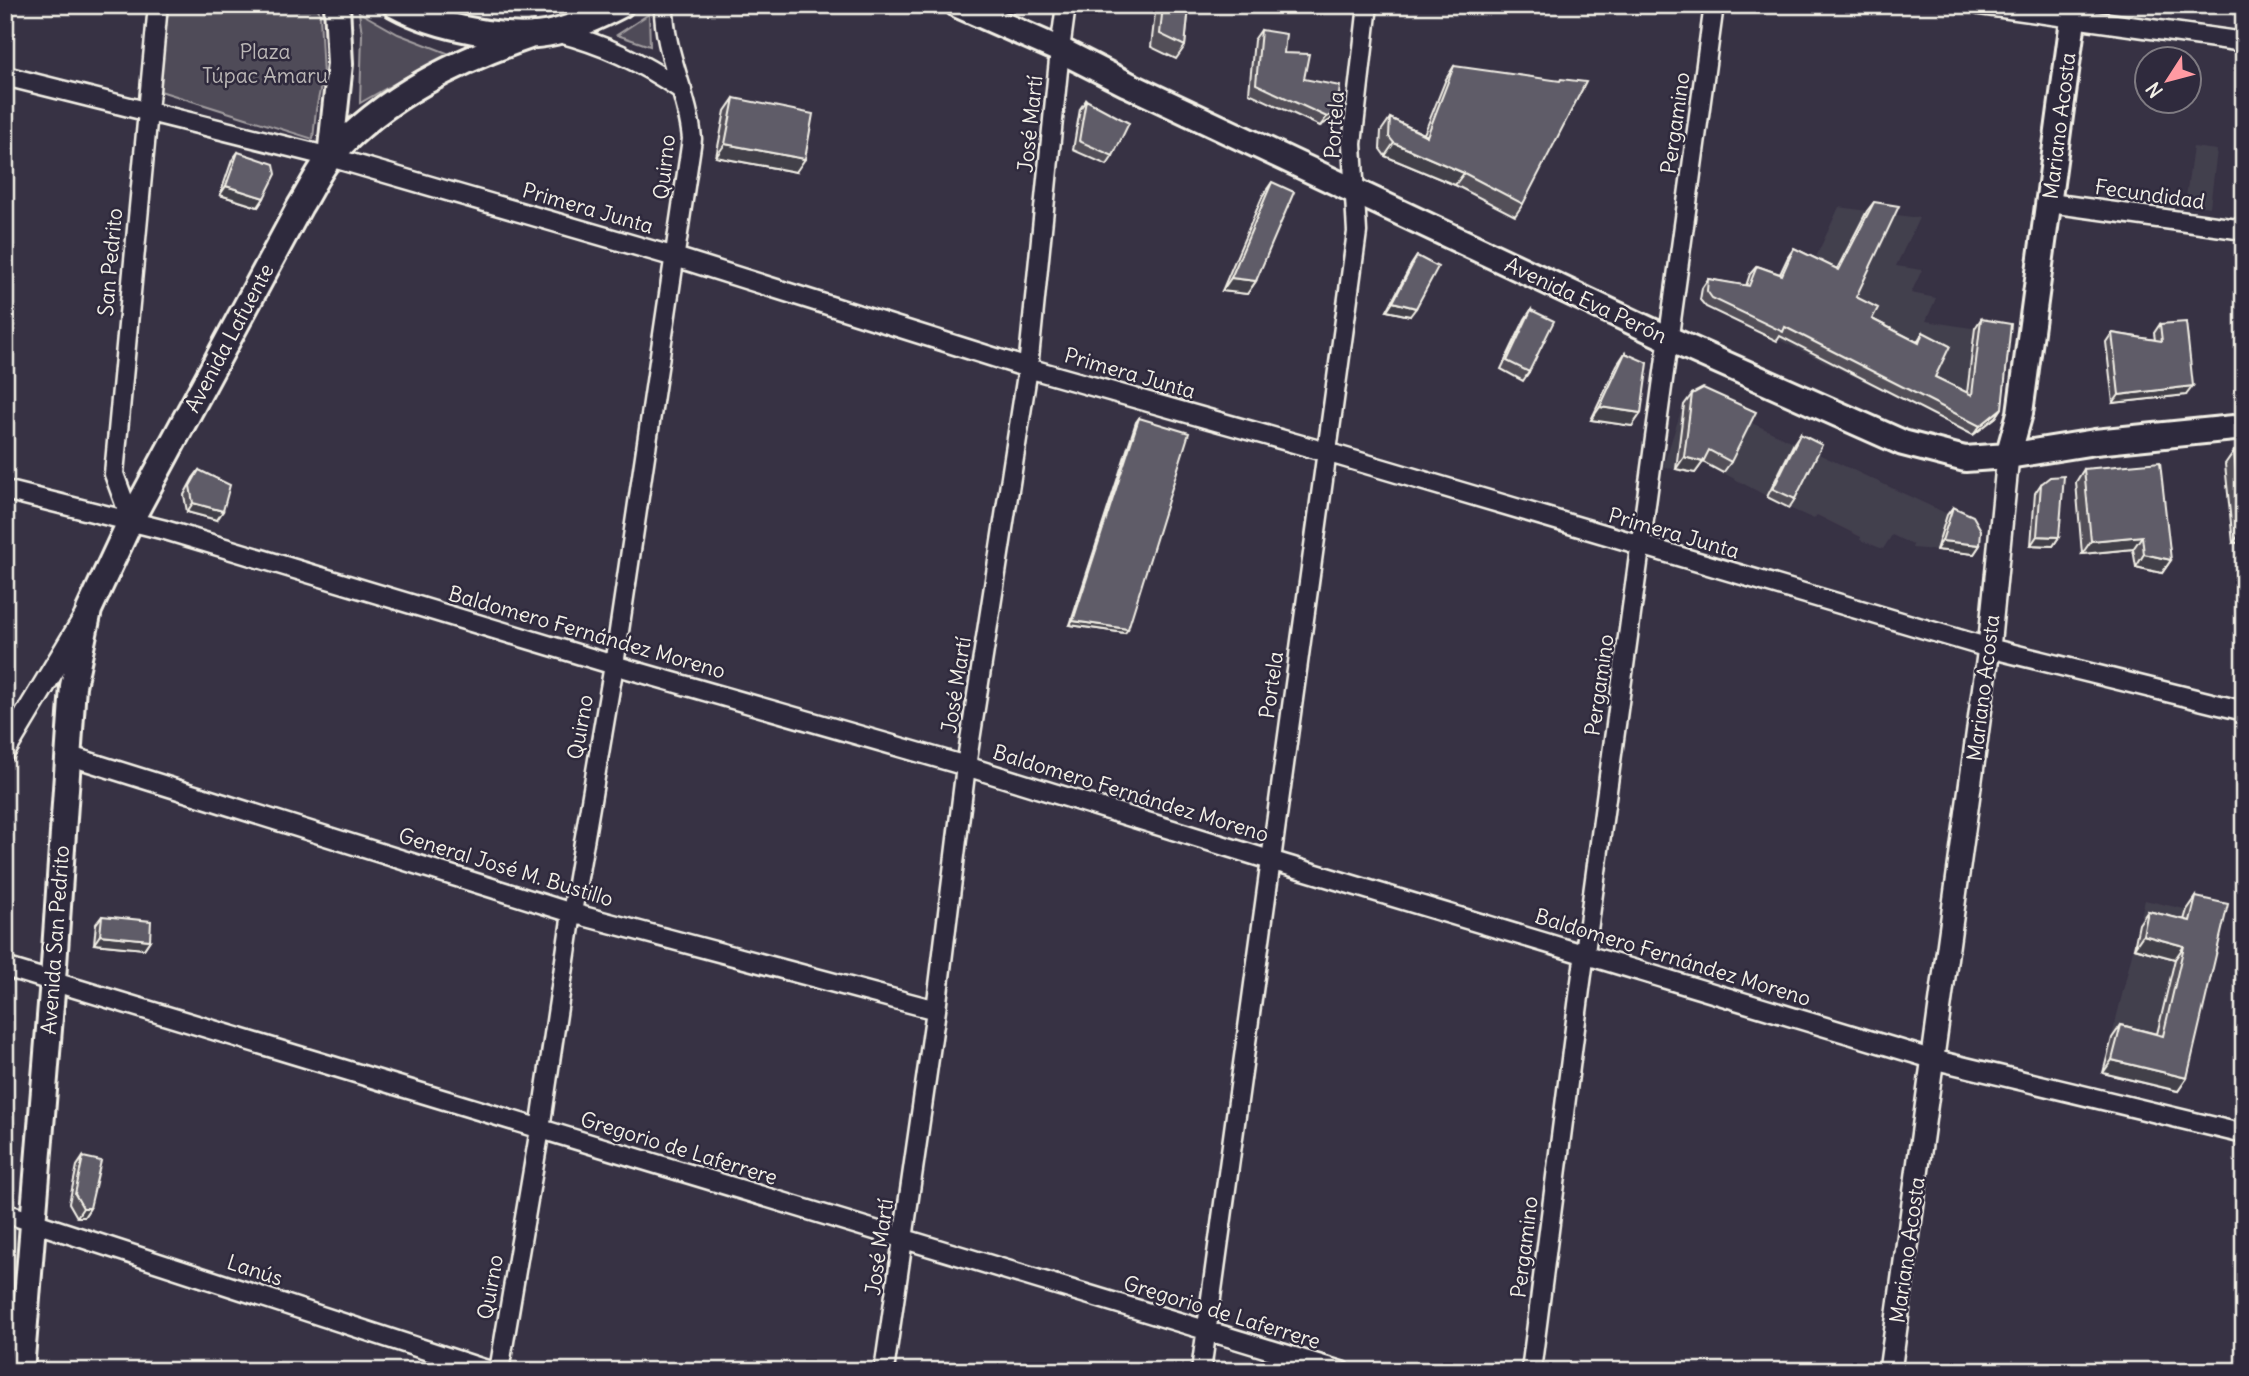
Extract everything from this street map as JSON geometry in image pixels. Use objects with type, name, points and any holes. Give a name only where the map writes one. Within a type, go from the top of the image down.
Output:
[{"type":"main road","name":"Avenida Lafuente","points":[[330,157],[340,64],[337,5]]},
{"type":"main road","points":[[395,5],[440,24],[485,33],[544,34]]},
{"type":"main road","name":"Avenida Lafuente","points":[[131,520],[300,206],[330,157],[374,117],[443,71],[487,51],[595,18],[621,5]]},
{"type":"main road","name":"Avenida Eva Perón","points":[[958,5],[1060,50],[1669,340],[1903,443],[1965,459],[2244,427]]},
{"type":"main road","name":"Mariano Acosta","points":[[2008,456],[2020,412],[2074,12]]},
{"type":"main road","name":"Avenida San Pedrito","points":[[21,1371],[53,980],[73,686],[89,610],[131,520]]},
{"type":"street","name":"San Pedrito","points":[[131,520],[114,474],[158,5]]},
{"type":"street","name":"Quirno","points":[[499,1371],[614,665],[692,139],[691,121],[670,53],[664,5]]},
{"type":"street","name":"José Martí","points":[[884,1371],[936,1010],[966,765],[1028,368],[1066,5]]},
{"type":"street","name":"Portela","points":[[1201,1371],[1357,232],[1352,144],[1368,5]]},
{"type":"street","name":"Pergamino","points":[[1531,1371],[1714,5]]},
{"type":"street","points":[[1980,5],[2074,12],[2244,42]]},
{"type":"street","points":[[544,34],[589,41],[622,54],[653,70],[682,90]]},
{"type":"street","name":"Primera Junta","points":[[5,76],[330,157],[675,257],[1028,368],[1326,452],[1989,648],[2244,711]]},
{"type":"street","name":"Fecundidad","points":[[2050,203],[2244,230]]},
{"type":"street","name":"Mariano Acosta","points":[[1890,1371],[1989,648],[2008,456]]},
{"type":"street","name":"Baldomero Fernández Moreno","points":[[5,490],[131,520],[614,665],[966,765],[1270,860],[1932,1059],[2244,1134]]},
{"type":"street","points":[[5,750],[89,610]]},
{"type":"street","name":"General José M. Bustillo","points":[[67,755],[572,912],[936,1010]]},
{"type":"street","name":"Gregorio de Laferrere","points":[[5,967],[1341,1371]]},
{"type":"street","name":"Lanús","points":[[5,1213],[490,1371]]},
{"type":"shaded area","points":[[2193,147],[2217,150],[2210,207],[2185,204]]},
{"type":"shaded area","points":[[1839,207],[1919,218],[1896,266],[1922,270],[1911,293],[1936,298],[1926,321],[2004,333],[1973,434],[1700,300],[1701,286],[1743,295],[1750,274],[1775,284],[1788,257],[1811,268]]},
{"type":"shaded area","points":[[1698,398],[1967,523],[1936,550],[1912,548],[1913,545],[1892,535],[1883,549],[1860,540],[1861,537],[1817,515],[1814,519],[1789,508],[1701,461],[1695,473],[1663,467],[1683,405]]},
{"type":"shaded area","points":[[2145,900],[2219,917],[2178,1091],[2103,1073]]},
{"type":"green space","name":"Plaza Túpac Amaru","points":[[167,5],[317,5],[320,15],[323,76],[313,139],[157,90]]},
{"type":"green space","points":[[454,5],[560,5],[507,12]]},
{"type":"green space","points":[[359,12],[398,34],[455,56],[417,71],[360,103],[362,34]]},
{"type":"green space","points":[[649,14],[650,46],[617,35]]},
{"type":"building","points":[[1163,5],[1189,5],[1185,46],[1160,34]]},
{"type":"building","points":[[1261,30],[1286,34],[1284,53],[1309,54],[1304,79],[1340,86],[1337,111],[1327,117],[1256,84]]},
{"type":"building","points":[[1454,66],[1560,81],[1586,82],[1523,204],[1464,173],[1394,143],[1389,137],[1390,118],[1427,136]]},
{"type":"building","points":[[734,98],[813,114],[805,159],[725,144]]},
{"type":"building","points":[[1086,100],[1129,123],[1113,156],[1079,141]]},
{"type":"building","points":[[238,152],[274,164],[276,174],[264,198],[226,186]]},
{"type":"building","points":[[1272,182],[1294,192],[1256,281],[1231,278]]},
{"type":"building","points":[[1874,202],[1899,206],[1856,297],[1878,308],[1872,319],[1919,343],[1923,332],[1950,346],[1935,377],[1972,395],[1981,319],[2011,324],[2002,408],[1980,426],[1785,327],[1783,332],[1712,298],[1707,291],[1708,279],[1749,286],[1757,266],[1782,275],[1794,248],[1839,270]]},
{"type":"building","points":[[1417,256],[1438,267],[1416,308],[1393,302]]},
{"type":"building","points":[[1531,310],[1554,321],[1529,372],[1507,361]]},
{"type":"building","points":[[2186,322],[2193,386],[2119,395],[2112,333],[2162,341],[2160,324]]},
{"type":"building","points":[[1625,353],[1648,363],[1641,413],[1600,407]]},
{"type":"building","points":[[1703,388],[1756,412],[1731,462],[1709,450],[1703,462],[1684,457],[1692,394]]},
{"type":"building","points":[[1139,418],[1189,433],[1128,629],[1073,621]]},
{"type":"building","points":[[1800,434],[1822,445],[1795,499],[1773,489]]},
{"type":"building","points":[[2244,450],[2244,530],[2242,531],[2234,451]]},
{"type":"building","points":[[2160,462],[2171,560],[2144,554],[2142,536],[2091,541],[2084,469]]},
{"type":"building","points":[[199,470],[230,485],[223,511],[193,503],[190,486]]},
{"type":"building","points":[[2064,476],[2059,537],[2037,536],[2041,484],[2050,477]]},
{"type":"building","points":[[1953,507],[1973,516],[1981,530],[1980,545],[1942,541]]},
{"type":"building","points":[[2196,897],[2228,904],[2187,1078],[2112,1060],[2121,1025],[2163,1036],[2184,946],[2143,935],[2148,911],[2190,921]]},
{"type":"building","points":[[102,916],[151,921],[150,940],[100,935]]},
{"type":"building","points":[[83,1157],[101,1161],[90,1208],[83,1208],[75,1194]]}]
